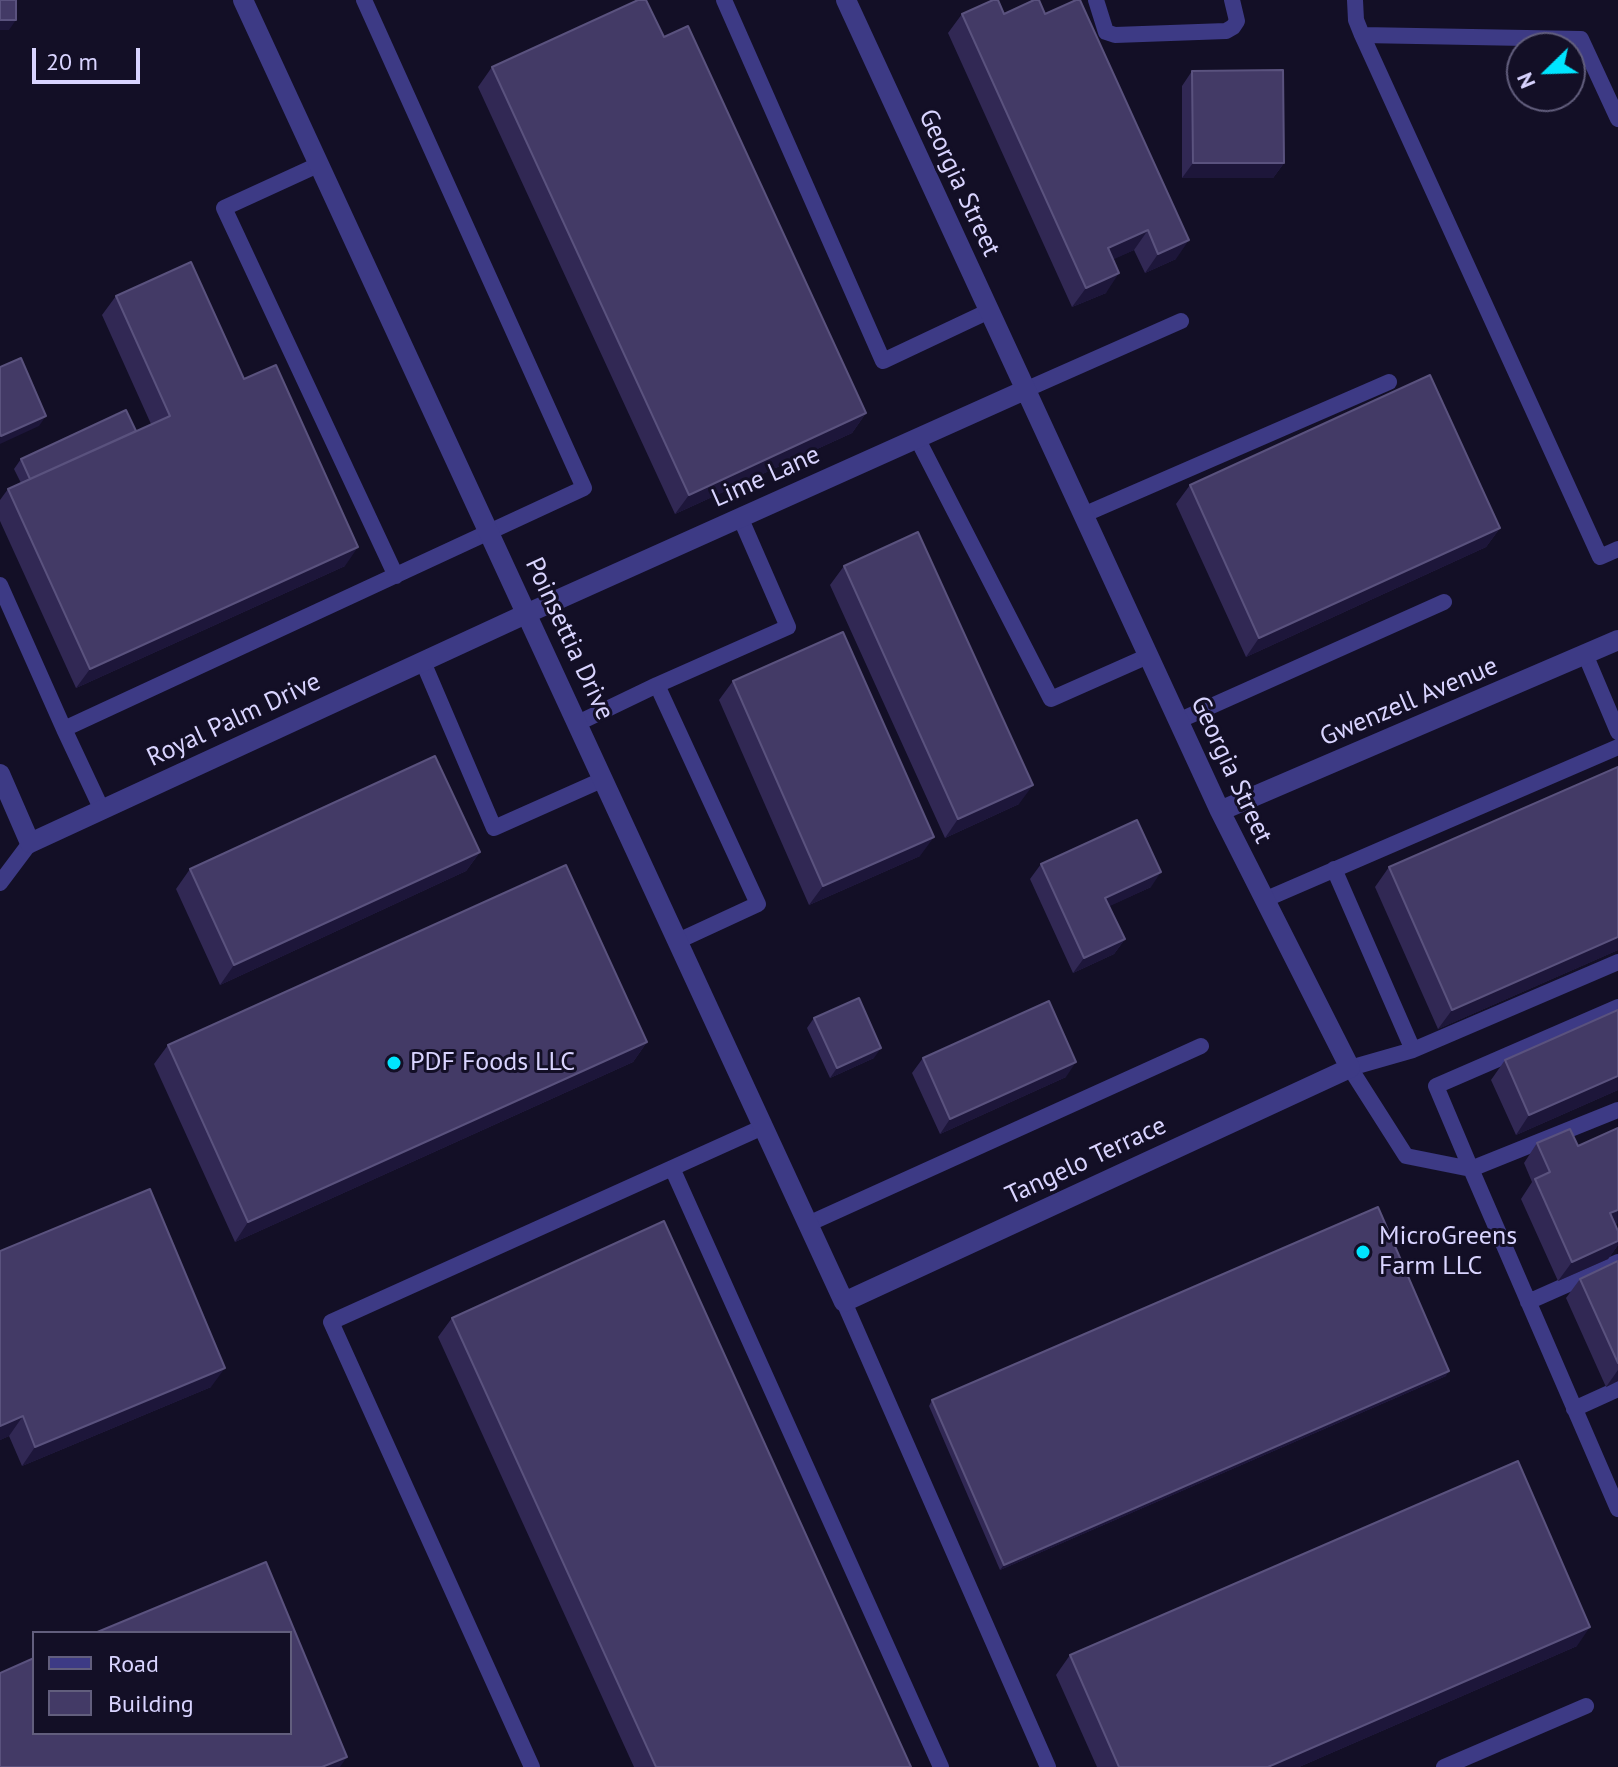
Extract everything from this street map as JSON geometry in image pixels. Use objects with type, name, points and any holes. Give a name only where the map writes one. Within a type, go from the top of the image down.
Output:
[{"type":"street","name":"Poinsettia Drive","points":[[243,0],[844,1302]]},
{"type":"street","name":"Georgia Street","points":[[846,0],[1220,811],[1350,1068]]},
{"type":"street","name":"Lime Lane","points":[[528,613],[1025,390]]},
{"type":"street","name":"Royal Palm Drive","points":[[30,843],[528,613]]},
{"type":"street","name":"Gwenzell Avenue","points":[[1220,811],[1618,640]]},
{"type":"street","points":[[0,774],[30,843]]},
{"type":"street","name":"Tangelo Terrace","points":[[844,1302],[1350,1068]]},
{"type":"lane","points":[[64,729],[584,488],[364,0]]},
{"type":"lane","points":[[724,0],[883,361],[989,311]]},
{"type":"lane","points":[[1096,0],[1106,32],[1115,35],[1226,31],[1237,21],[1232,0]]},
{"type":"lane","points":[[1355,0],[1356,20],[1362,35],[1600,557],[1618,549]]},
{"type":"lane","points":[[1362,35],[1581,39],[1618,119]]},
{"type":"lane","points":[[320,164],[224,208],[396,576]]},
{"type":"lane","points":[[1025,390],[1181,321]]},
{"type":"lane","points":[[1083,515],[1389,382]]},
{"type":"lane","points":[[917,438],[1051,699],[1148,656]]},
{"type":"lane","points":[[578,723],[788,627],[740,517]]},
{"type":"lane","points":[[0,585],[102,810]]},
{"type":"lane","points":[[1178,721],[1444,602]]},
{"type":"lane","points":[[1585,654],[1618,732]]},
{"type":"lane","points":[[423,662],[494,828],[604,779]]},
{"type":"lane","points":[[657,685],[758,904],[678,941]]},
{"type":"lane","points":[[1264,900],[1618,747]]},
{"type":"lane","points":[[0,883],[30,843]]},
{"type":"lane","points":[[1334,869],[1413,1050]]},
{"type":"lane","points":[[1350,1068],[1413,1050],[1618,962]]},
{"type":"lane","points":[[1618,1007],[1436,1086],[1618,1509]]},
{"type":"lane","points":[[808,1224],[1201,1046]]},
{"type":"lane","name":"Georgia Street","points":[[1350,1068],[1406,1156],[1471,1169]]},
{"type":"lane","points":[[1471,1169],[1618,1110]]},
{"type":"lane","points":[[532,1767],[331,1322],[763,1127]]},
{"type":"lane","points":[[672,1168],[941,1767]]},
{"type":"lane","points":[[1528,1302],[1618,1262]]},
{"type":"lane","points":[[844,1302],[1048,1767]]},
{"type":"lane","points":[[1574,1409],[1618,1389]]},
{"type":"lane","points":[[1444,1767],[1586,1706]]},
{"type":"building","points":[[0,0],[16,0],[16,20],[0,20]]},
{"type":"building","points":[[638,0],[646,0],[664,37],[688,26],[866,413],[689,495],[492,67]]},
{"type":"building","points":[[998,0],[1004,14],[1039,0],[1045,14],[1080,0],[1189,240],[1158,254],[1148,230],[1108,248],[1119,273],[1086,288],[962,14]]},
{"type":"building","points":[[1283,70],[1284,163],[1193,163],[1192,71]]},
{"type":"building","points":[[191,262],[244,379],[276,365],[358,547],[90,669],[8,489],[170,416],[116,296]]},
{"type":"building","points":[[21,358],[46,416],[1,436],[0,367]]},
{"type":"building","points":[[1430,375],[1500,528],[1259,638],[1190,485]]},
{"type":"building","points":[[126,410],[136,431],[30,479],[21,459]]},
{"type":"building","points":[[918,532],[1033,785],[958,819],[844,566]]},
{"type":"building","points":[[843,632],[934,837],[823,886],[733,681]]},
{"type":"building","points":[[435,756],[480,852],[234,965],[190,869]]},
{"type":"building","points":[[1618,767],[1618,937],[1452,1010],[1389,867]]},
{"type":"building","points":[[1137,820],[1161,872],[1105,898],[1125,939],[1084,958],[1041,864]]},
{"type":"building","name":"PDF Foods LLC","points":[[566,865],[647,1042],[248,1222],[168,1045]]},
{"type":"building","points":[[859,998],[881,1048],[837,1068],[814,1018]]},
{"type":"building","points":[[1049,1001],[1076,1062],[950,1119],[923,1058]]},
{"type":"building","points":[[1618,1010],[1618,1076],[1529,1115],[1505,1060]]},
{"type":"building","points":[[1618,1128],[1618,1210],[1610,1213],[1618,1231],[1618,1241],[1572,1262],[1535,1179],[1550,1172],[1537,1143],[1570,1129],[1578,1146]]},
{"type":"building","points":[[150,1189],[225,1368],[35,1447],[23,1416],[0,1426],[0,1251]]},
{"type":"building","points":[[1378,1207],[1449,1371],[1004,1565],[932,1400]]},
{"type":"building","points":[[664,1221],[911,1767],[656,1767],[452,1318]]},
{"type":"building","points":[[1618,1261],[1618,1363],[1580,1279]]},
{"type":"building","points":[[1518,1461],[1590,1627],[1268,1767],[1119,1767],[1070,1655]]},
{"type":"building","points":[[266,1562],[347,1757],[322,1767],[0,1767],[0,1673],[32,1659],[32,1735],[292,1735],[292,1631],[100,1631]]},
{"type":"place","name":"PDF Foods LLC","points":[[394,1063]]},
{"type":"place","name":"MicroGreens Farm LLC","points":[[1363,1252]]}]
